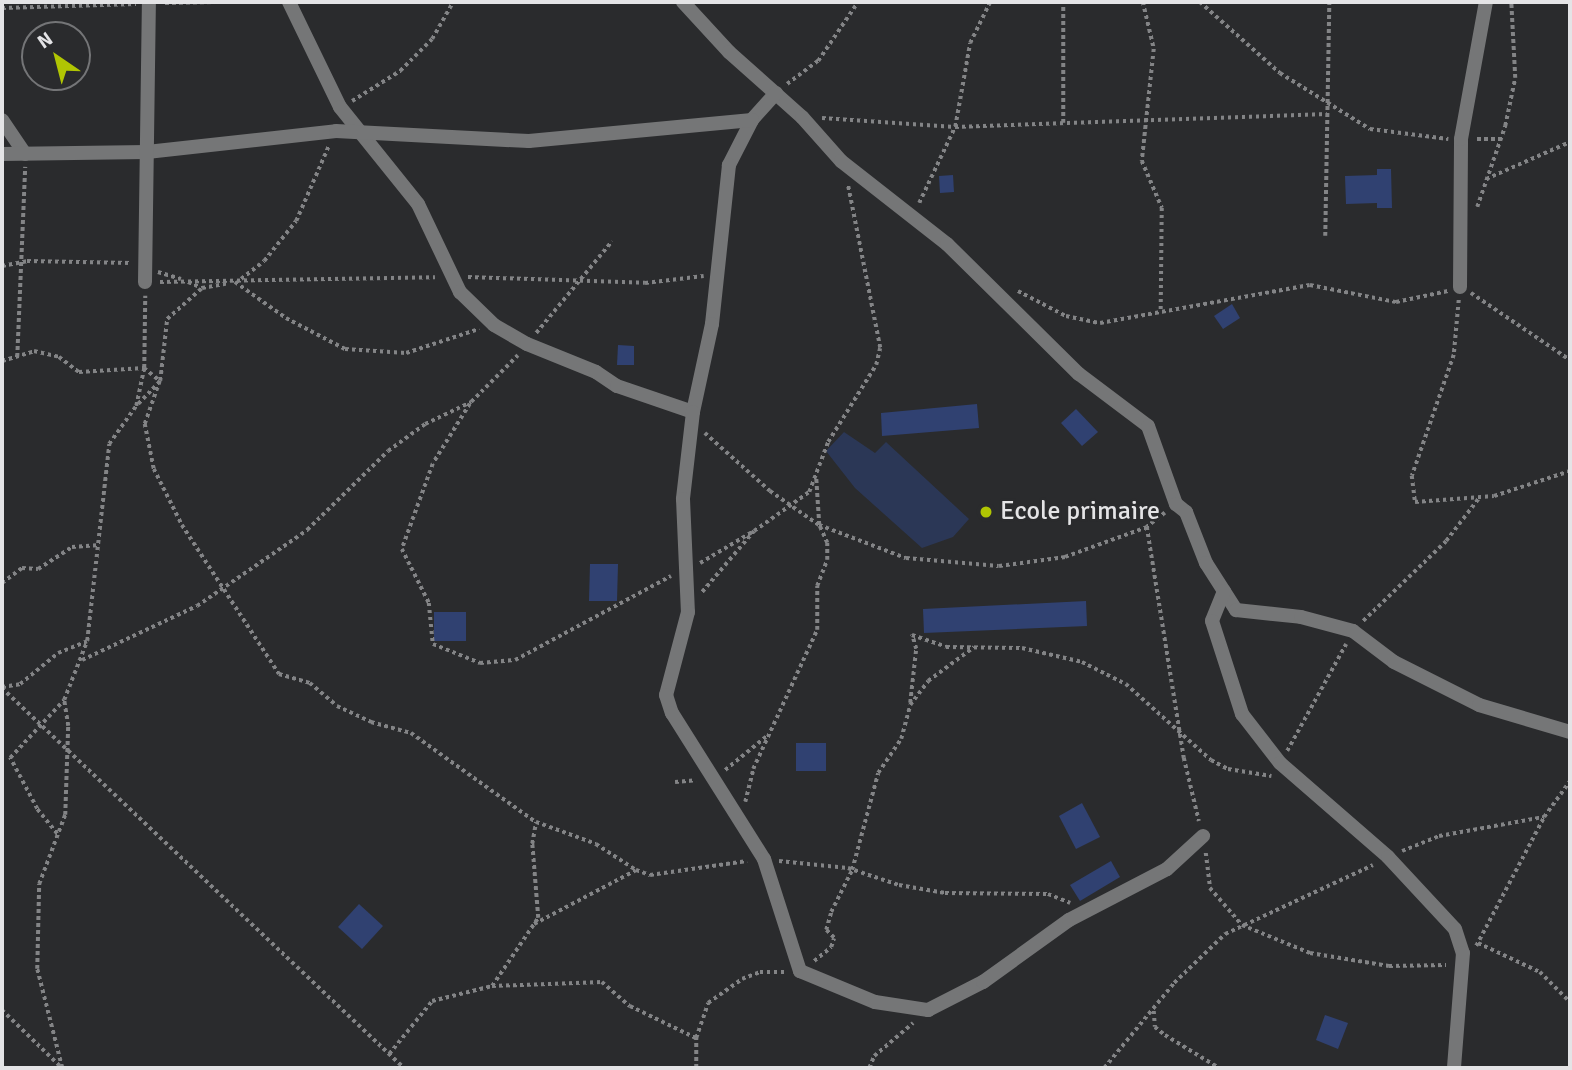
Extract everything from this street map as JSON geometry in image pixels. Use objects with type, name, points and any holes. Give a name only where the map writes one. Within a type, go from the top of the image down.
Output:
[{"type":"street","points":[[289,2],[340,107],[356,131],[418,204],[451,276],[495,326],[617,386],[693,412]]},
{"type":"street","points":[[682,2],[729,52],[802,117],[841,161],[913,216],[1079,374],[1148,426],[1176,504],[1186,512],[1206,563],[1236,610],[1301,617],[1353,631],[1394,662],[1479,705],[1570,732]]},
{"type":"street","points":[[1460,286],[1461,139],[1486,2]]},
{"type":"street","points":[[145,275],[149,3]]},
{"type":"street","points":[[776,93],[752,120],[729,165],[715,275],[712,324],[693,412],[682,499],[688,569],[688,612],[666,695],[672,713],[716,778],[739,822],[764,859],[800,971],[875,1002],[928,1010],[983,982],[1087,910],[1167,869],[1203,836]]},
{"type":"street","points":[[2,120],[25,154]]},
{"type":"street","points":[[2,154],[147,152],[336,131],[529,141],[752,120]]},
{"type":"street","points":[[1223,591],[1212,621],[1242,714],[1280,763],[1388,858],[1455,929],[1463,953],[1454,1068]]},
{"type":"path","points":[[2,8],[215,2]]},
{"type":"path","points":[[340,107],[400,71],[432,39],[453,2]]},
{"type":"path","points":[[776,93],[818,61],[858,2]]},
{"type":"path","points":[[913,216],[955,127],[971,43],[990,2]]},
{"type":"path","points":[[1063,2],[1063,124]]},
{"type":"path","points":[[1143,2],[1154,50],[1144,121],[1142,161],[1162,208],[1161,313]]},
{"type":"path","points":[[1200,2],[1280,73],[1370,129],[1461,139],[1500,139]]},
{"type":"path","points":[[1325,236],[1329,2]]},
{"type":"path","points":[[1474,214],[1500,139],[1515,78],[1511,2]]},
{"type":"path","points":[[802,117],[955,127],[1326,114]]},
{"type":"path","points":[[336,131],[296,221],[264,261],[237,281],[202,288],[184,299],[167,319],[160,381],[145,424],[154,468],[182,525],[225,587],[267,661],[279,674],[310,683],[337,706],[371,722],[411,733],[536,822],[596,844],[636,870],[650,875],[764,859],[852,870],[899,885],[945,893],[1048,894],[1087,910]]},
{"type":"path","points":[[1486,179],[1570,142]]},
{"type":"path","points":[[17,357],[25,154]]},
{"type":"path","points":[[612,241],[527,344],[471,402],[433,464],[402,549],[429,603],[433,644],[480,663],[515,660],[688,569],[793,507],[809,492],[828,442],[867,386],[880,348],[841,161]]},
{"type":"path","points":[[2,266],[21,263],[122,262],[145,275],[185,281],[451,276],[583,278],[645,284],[715,275]]},
{"type":"path","points":[[145,275],[185,281],[202,288]]},
{"type":"path","points":[[136,406],[144,368],[145,275]]},
{"type":"path","points":[[237,281],[286,318],[345,349],[405,353],[460,332],[495,326]]},
{"type":"path","points":[[1006,285],[1066,316],[1100,323],[1310,285],[1396,302],[1426,299],[1460,286]]},
{"type":"path","points":[[1460,286],[1570,360]]},
{"type":"path","points":[[1460,286],[1454,355],[1412,476],[1415,502],[1494,496],[1570,471]]},
{"type":"path","points":[[2,361],[34,351],[47,354],[79,372],[109,374],[144,368],[160,381]]},
{"type":"path","points":[[57,834],[37,809],[10,758],[64,700],[82,660],[100,545],[109,444],[136,406],[160,381]]},
{"type":"path","points":[[82,660],[197,606],[307,530],[388,450],[425,424],[471,402]]},
{"type":"path","points":[[693,412],[701,430],[793,507],[820,525],[906,558],[999,566],[1065,557],[1147,527],[1176,504]]},
{"type":"path","points":[[739,822],[753,769],[817,629],[817,586],[827,560],[827,543],[820,525],[816,477]]},
{"type":"path","points":[[1147,527],[1181,736],[1203,836],[1210,888],[1242,925],[1310,953],[1389,966],[1442,968],[1480,944],[1544,817],[1570,781]]},
{"type":"path","points":[[688,612],[754,531]]},
{"type":"path","points":[[2,583],[22,568],[37,569],[72,547],[100,545]]},
{"type":"path","points":[[696,1068],[696,1038],[708,1003],[721,992],[760,972],[800,971],[831,947],[834,938],[826,930],[852,870],[878,773],[901,739],[910,705],[916,649],[912,635],[946,647],[1023,648],[1111,674],[1181,736],[1228,769],[1272,777]]},
{"type":"path","points":[[2,687],[20,684],[58,653],[87,641]]},
{"type":"path","points":[[910,705],[928,681],[974,647]]},
{"type":"path","points":[[2,687],[404,1068]]},
{"type":"path","points":[[62,1068],[37,969],[39,884],[65,815],[67,751],[64,700]]},
{"type":"path","points":[[675,782],[716,778],[769,734]]},
{"type":"path","points":[[1104,1068],[1154,1009],[1225,934],[1439,836],[1544,817]]},
{"type":"path","points":[[492,986],[533,925],[538,904],[532,844],[536,822]]},
{"type":"path","points":[[533,925],[636,870]]},
{"type":"path","points":[[1455,929],[1540,972],[1570,1002]]},
{"type":"path","points":[[389,1054],[432,1001],[492,986],[601,982],[630,1006],[696,1038]]},
{"type":"path","points":[[1154,1009],[1155,1027],[1219,1068]]},
{"type":"path","points":[[869,1068],[874,1056],[928,1010]]},
{"type":"path","points":[[2,1012],[62,1068]]},
{"type":"shaded area","points":[[844,432],[875,453],[886,442],[969,519],[953,537],[922,548],[855,488],[826,451]]},
{"type":"building","points":[[1377,169],[1391,169],[1392,208],[1377,208],[1377,203],[1346,204],[1345,176],[1377,175]]},
{"type":"building","points":[[953,175],[954,192],[940,193],[939,176]]},
{"type":"building","points":[[1232,304],[1240,318],[1223,329],[1214,316]]},
{"type":"building","points":[[618,345],[634,346],[634,365],[617,365]]},
{"type":"building","points":[[977,404],[979,428],[882,436],[881,413]]},
{"type":"building","points":[[1076,409],[1098,432],[1082,446],[1061,423]]},
{"type":"building","points":[[590,564],[618,564],[617,601],[589,601]]},
{"type":"building","points":[[1086,601],[1087,626],[924,633],[923,609]]},
{"type":"building","points":[[434,612],[466,612],[466,641],[434,641]]},
{"type":"building","points":[[796,743],[826,743],[826,771],[796,771]]},
{"type":"building","points":[[1082,803],[1100,837],[1076,849],[1059,816]]},
{"type":"building","points":[[1111,861],[1120,877],[1080,901],[1070,885]]},
{"type":"building","points":[[359,904],[383,926],[362,949],[338,927]]},
{"type":"building","points":[[1325,1015],[1348,1023],[1338,1049],[1316,1040]]},
{"type":"place","name":"Ecole primaire","points":[[986,512]]}]
